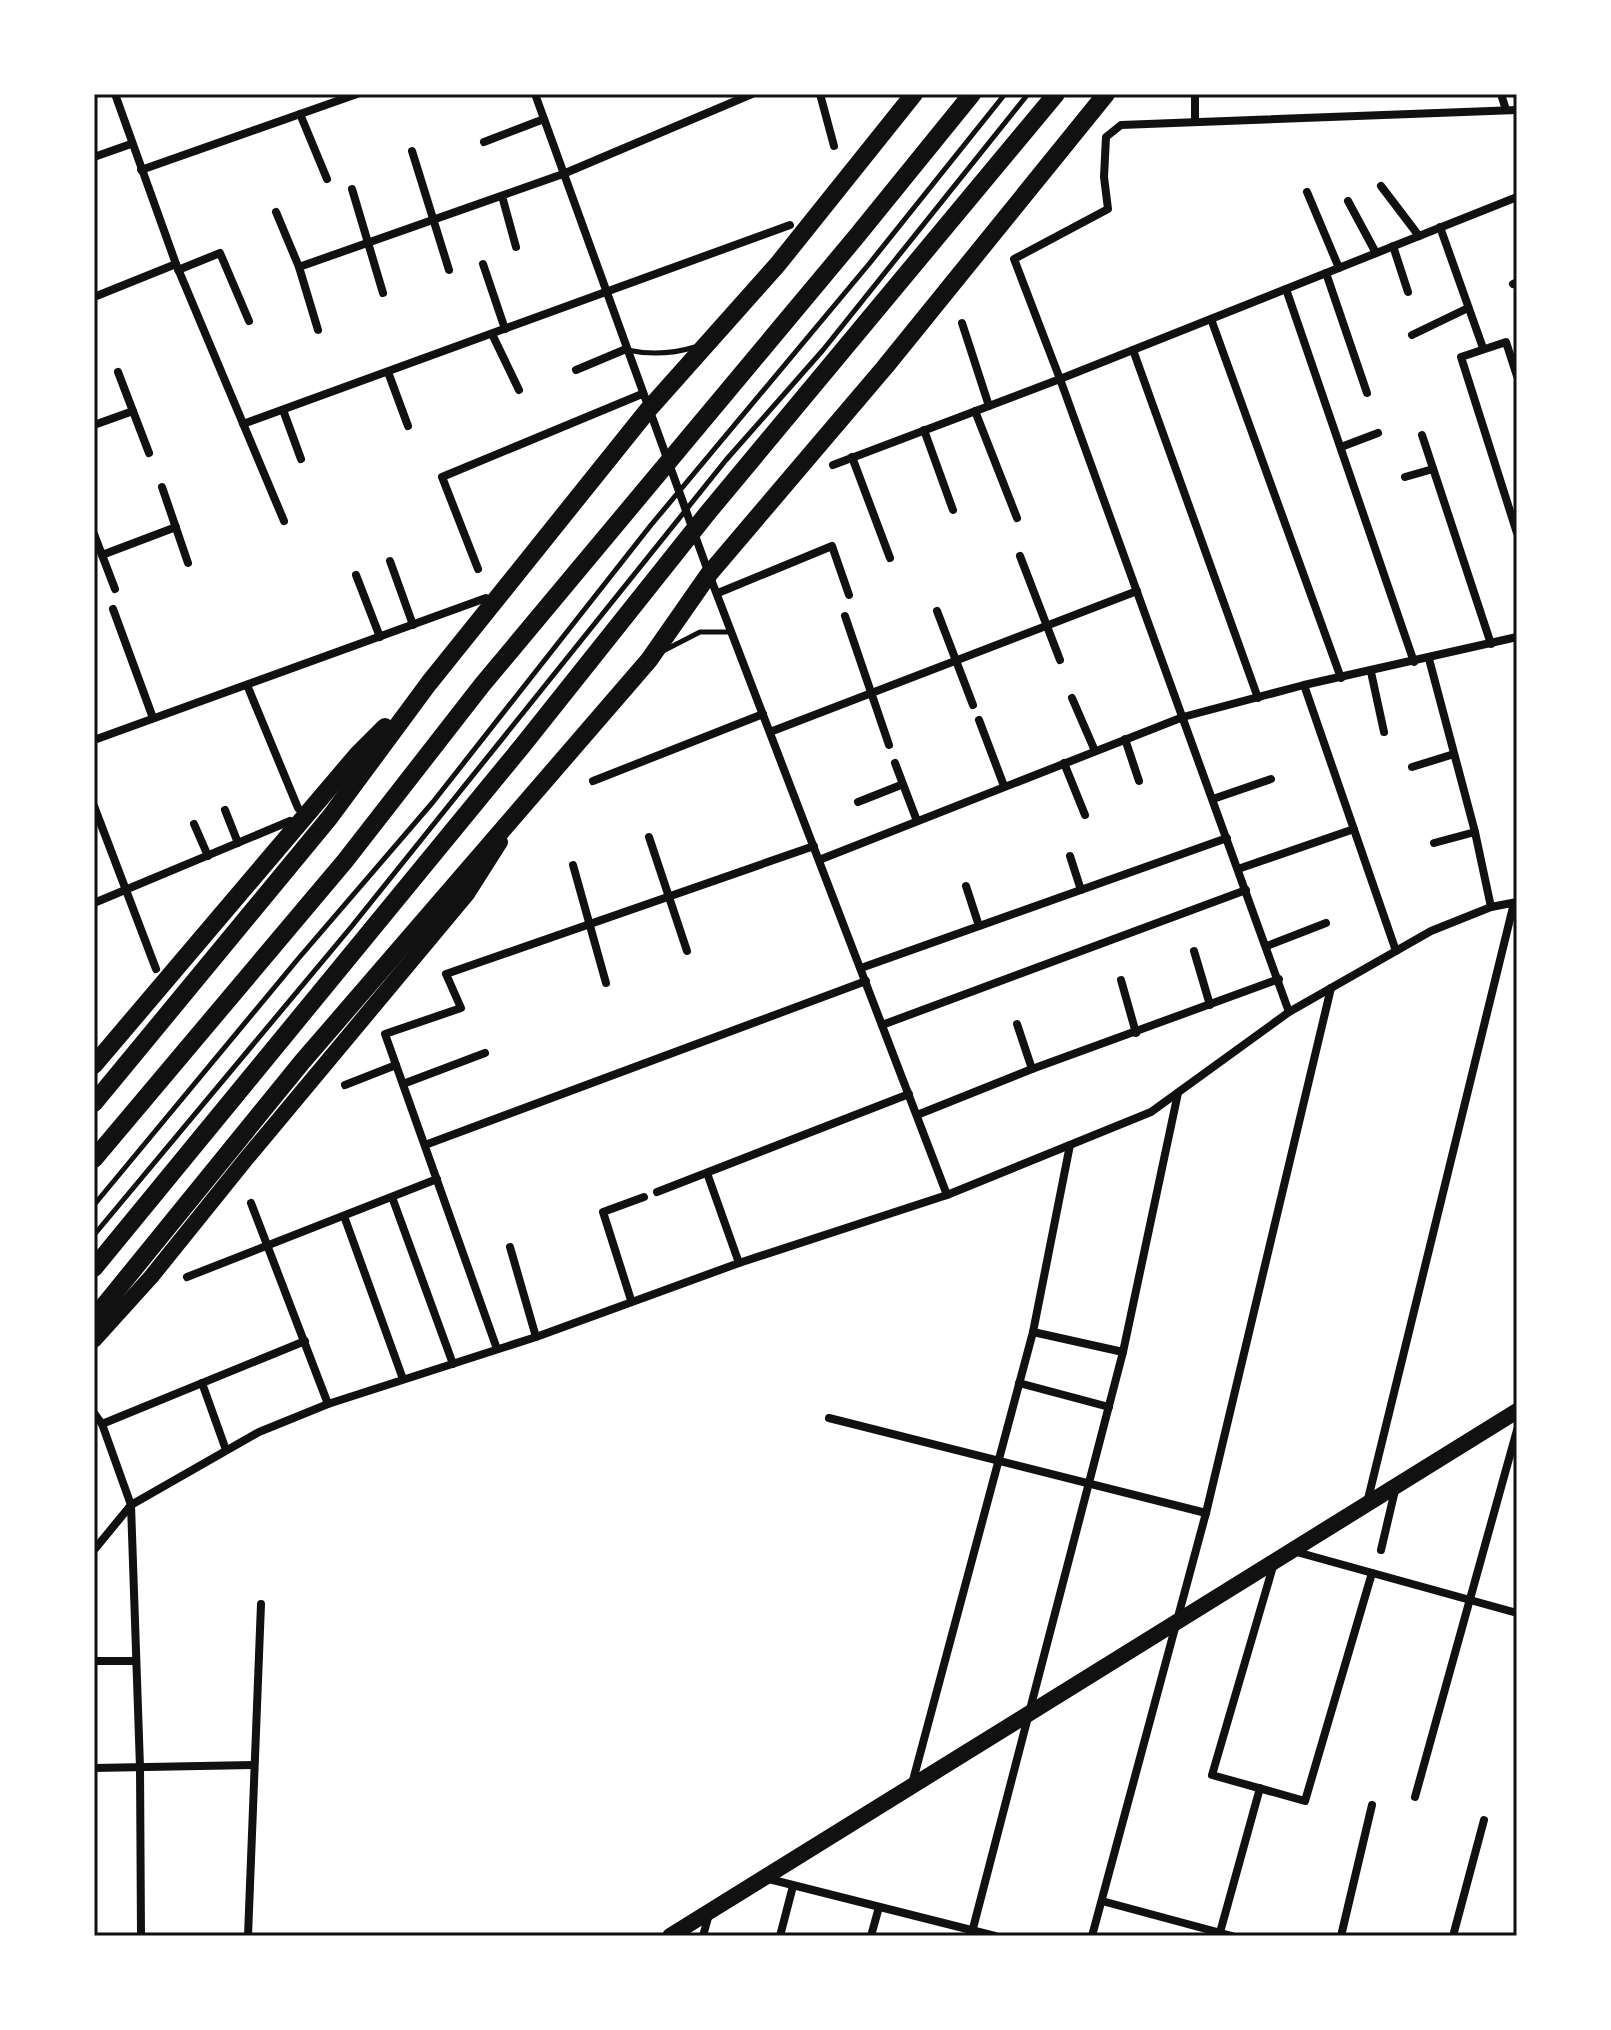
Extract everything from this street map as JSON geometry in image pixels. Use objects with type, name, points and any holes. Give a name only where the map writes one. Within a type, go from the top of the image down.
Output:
[{"type":"highway","points":[[94,1103],[330,817],[645,402],[708,343],[778,264],[914,94]]},
{"type":"highway","points":[[94,1159],[345,861],[482,685],[972,94]]},
{"type":"highway","points":[[94,1268],[523,745],[710,510],[1056,94]]},
{"type":"highway","points":[[94,1318],[302,1062],[649,660],[709,574],[885,367],[1106,94]]},
{"type":"highway","points":[[94,1065],[358,754],[429,683]]},
{"type":"main road","points":[[94,1340],[151,1277],[467,894],[528,797]]},
{"type":"main road","points":[[670,1936],[1517,1411]]},
{"type":"street","points":[[115,94],[177,267],[284,521]]},
{"type":"street","points":[[141,170],[357,94]]},
{"type":"street","points":[[535,94],[709,574],[947,1195]]},
{"type":"street","points":[[299,267],[563,174],[752,94]]},
{"type":"street","points":[[820,94],[834,146]]},
{"type":"street","points":[[1195,94],[1195,122]]},
{"type":"street","points":[[1501,94],[1506,110]]},
{"type":"street","points":[[1289,1012],[1014,259],[1108,209],[1104,177],[1106,137],[1121,125],[1517,110]]},
{"type":"street","points":[[300,114],[327,179]]},
{"type":"street","points":[[484,142],[544,119]]},
{"type":"street","points":[[94,157],[131,144]]},
{"type":"street","points":[[412,151],[436,219],[449,270]]},
{"type":"street","points":[[1381,186],[1419,236]]},
{"type":"street","points":[[352,189],[383,293]]},
{"type":"street","points":[[1307,192],[1339,268]]},
{"type":"street","points":[[502,196],[516,247]]},
{"type":"street","points":[[833,465],[1060,379],[1517,197]]},
{"type":"street","points":[[1348,201],[1376,253]]},
{"type":"street","points":[[276,212],[299,267],[318,330]]},
{"type":"street","points":[[243,424],[790,225]]},
{"type":"street","points":[[1440,227],[1483,348]]},
{"type":"street","points":[[1393,246],[1408,292]]},
{"type":"street","points":[[94,297],[220,253],[249,321]]},
{"type":"street","points":[[483,264],[505,329]]},
{"type":"street","points":[[1326,273],[1367,393]]},
{"type":"street","points":[[1286,289],[1414,662]]},
{"type":"street","points":[[1412,335],[1468,308]]},
{"type":"street","points":[[1211,319],[1341,678]]},
{"type":"street","points":[[962,323],[989,406]]},
{"type":"street","points":[[492,334],[519,390]]},
{"type":"street","points":[[1517,376],[1506,342],[1461,357],[1517,533]]},
{"type":"street","points":[[576,370],[626,350]]},
{"type":"street","points":[[1133,350],[1258,698]]},
{"type":"street","points":[[118,372],[149,453]]},
{"type":"street","points":[[388,372],[408,426]]},
{"type":"street","points":[[478,569],[442,477],[645,402]]},
{"type":"street","points":[[283,410],[301,459]]},
{"type":"street","points":[[94,425],[133,411]]},
{"type":"street","points":[[975,411],[1017,518]]},
{"type":"street","points":[[924,430],[953,510]]},
{"type":"street","points":[[1341,447],[1378,433]]},
{"type":"street","points":[[1422,435],[1491,644]]},
{"type":"street","points":[[852,457],[890,558]]},
{"type":"street","points":[[1405,477],[1433,469]]},
{"type":"street","points":[[162,487],[188,563]]},
{"type":"street","points":[[102,555],[176,527]]},
{"type":"street","points":[[94,534],[115,589]]},
{"type":"street","points":[[718,593],[832,546],[849,595]]},
{"type":"street","points":[[1020,556],[1060,660]]},
{"type":"street","points":[[390,561],[413,625]]},
{"type":"street","points":[[356,575],[380,637]]},
{"type":"street","points":[[770,732],[1137,591]]},
{"type":"street","points":[[94,740],[486,598]]},
{"type":"street","points":[[113,609],[153,718]]},
{"type":"street","points":[[937,611],[973,705]]},
{"type":"street","points":[[845,616],[889,745]]},
{"type":"street","points":[[819,860],[1183,717],[1304,685],[1517,637]]},
{"type":"street","points":[[1429,659],[1475,832],[1491,907]]},
{"type":"street","points":[[1371,672],[1384,732]]},
{"type":"street","points":[[247,685],[298,808]]},
{"type":"street","points":[[1304,685],[1396,951]]},
{"type":"street","points":[[1072,698],[1095,751]]},
{"type":"street","points":[[593,781],[763,714]]},
{"type":"street","points":[[979,720],[1004,786]]},
{"type":"street","points":[[1125,739],[1139,781]]},
{"type":"street","points":[[1412,767],[1454,754]]},
{"type":"street","points":[[895,763],[917,821]]},
{"type":"street","points":[[1064,763],[1085,815]]},
{"type":"street","points":[[1213,799],[1271,779]]},
{"type":"street","points":[[858,802],[901,785]]},
{"type":"street","points":[[94,806],[156,969]]},
{"type":"street","points":[[225,810],[238,843]]},
{"type":"street","points":[[94,903],[290,821]]},
{"type":"street","points":[[194,824],[208,856]]},
{"type":"street","points":[[1238,869],[1354,829]]},
{"type":"street","points":[[1434,843],[1475,832]]},
{"type":"street","points":[[649,837],[687,951]]},
{"type":"street","points":[[94,843],[106,838]]},
{"type":"street","points":[[861,968],[1227,838]]},
{"type":"street","points":[[497,1349],[385,1034],[461,1008],[446,974],[814,846]]},
{"type":"street","points":[[1070,856],[1081,890]]},
{"type":"street","points":[[573,865],[606,983]]},
{"type":"street","points":[[966,886],[979,926]]},
{"type":"street","points":[[882,1025],[1246,890]]},
{"type":"street","points":[[94,1550],[131,1505],[259,1432],[328,1404],[536,1337],[631,1300],[947,1195],[1151,1112],[1289,1012],[1431,931],[1491,907],[1515,902],[1367,1504]]},
{"type":"street","points":[[1267,946],[1326,923]]},
{"type":"street","points":[[1194,951],[1210,1005]]},
{"type":"street","points":[[917,1115],[1032,1069],[1279,979]]},
{"type":"street","points":[[1121,980],[1136,1033]]},
{"type":"street","points":[[425,1145],[866,981]]},
{"type":"street","points":[[1092,1936],[1206,1513],[1331,988]]},
{"type":"street","points":[[1017,1024],[1032,1069]]},
{"type":"street","points":[[403,1084],[485,1053]]},
{"type":"street","points":[[345,1085],[396,1065]]},
{"type":"street","points":[[971,1933],[1123,1352],[1178,1092]]},
{"type":"street","points":[[657,1192],[909,1094]]},
{"type":"street","points":[[911,1787],[1033,1332],[1070,1145]]},
{"type":"street","points":[[707,1173],[739,1263]]},
{"type":"street","points":[[187,1277],[437,1179]]},
{"type":"street","points":[[392,1197],[453,1364]]},
{"type":"street","points":[[631,1300],[603,1212],[644,1197]]},
{"type":"street","points":[[251,1203],[328,1404]]},
{"type":"street","points":[[344,1216],[403,1379]]},
{"type":"street","points":[[510,1247],[536,1337]]},
{"type":"street","points":[[1033,1332],[1123,1352]]},
{"type":"street","points":[[102,1424],[305,1341]]},
{"type":"street","points":[[202,1383],[226,1450]]},
{"type":"street","points":[[1019,1383],[1109,1407]]},
{"type":"street","points":[[94,1413],[102,1424],[131,1505],[140,1767],[141,1936]]},
{"type":"street","points":[[829,1418],[1206,1513]]},
{"type":"street","points":[[1415,1797],[1517,1430]]},
{"type":"street","points":[[1381,1550],[1396,1485]]},
{"type":"street","points":[[1292,1551],[1517,1613]]},
{"type":"street","points":[[1275,1562],[1212,1775],[1305,1801],[1372,1573]]},
{"type":"street","points":[[248,1936],[261,1604]]},
{"type":"street","points":[[94,1661],[136,1661]]},
{"type":"street","points":[[94,1768],[253,1765]]},
{"type":"street","points":[[1219,1934],[1260,1788]]},
{"type":"street","points":[[1341,1936],[1372,1805]]},
{"type":"street","points":[[1453,1936],[1484,1820]]},
{"type":"street","points":[[765,1878],[971,1933],[995,1936]]},
{"type":"street","points":[[780,1936],[793,1886]]},
{"type":"street","points":[[1102,1901],[1232,1936]]},
{"type":"street","points":[[871,1936],[879,1907]]},
{"type":"street","points":[[703,1936],[709,1912]]},
{"type":"lane","points":[[94,1205],[433,802],[651,525],[859,276],[1005,94]]},
{"type":"lane","points":[[94,1235],[352,926],[726,460],[823,350],[1028,94]]},
{"type":"lane","points":[[626,350],[644,354],[662,353],[708,343]]},
{"type":"lane","points":[[649,660],[700,632],[731,632]]}]
